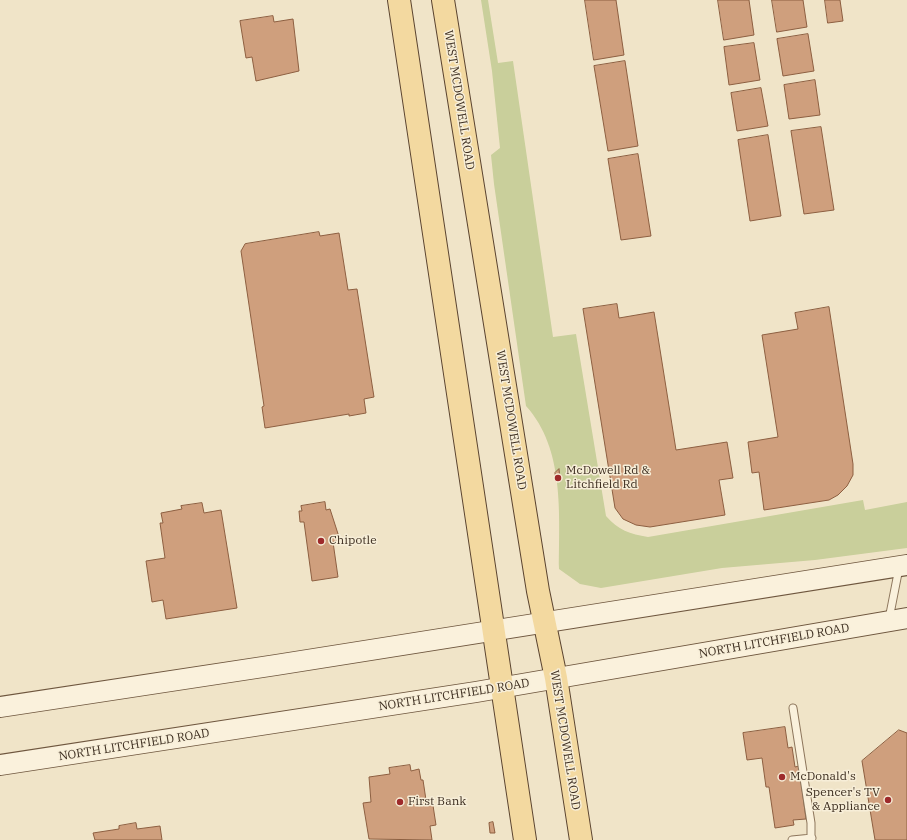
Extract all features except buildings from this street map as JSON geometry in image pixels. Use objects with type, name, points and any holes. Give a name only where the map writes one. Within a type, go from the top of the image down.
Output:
[{"type":"main road","points":[[399,0],[525,840]]},
{"type":"main road","name":"WEST MCDOWELL ROAD","points":[[443,0],[537,583],[556,678],[581,840]]},
{"type":"main road","points":[[0,707],[291,663],[903,566]]},
{"type":"main road","name":"NORTH LITCHFIELD ROAD","points":[[0,765],[502,687],[898,620]]},
{"type":"lane","points":[[898,620],[903,566]]},
{"type":"lane","points":[[792,840],[812,839],[811,823],[793,708]]},
{"type":"green space","points":[[481,0],[488,0],[498,63],[513,61],[553,337],[576,334],[606,516],[615,525],[625,531],[648,537],[863,500],[865,510],[907,502],[907,548],[815,560],[722,568],[601,588],[580,584],[559,569],[559,505],[554,462],[548,442],[539,423],[526,406],[494,184],[491,155],[500,148],[492,71]]},
{"type":"place","name":"McDowell Rd & Litchfield Rd","points":[[558,478]]},
{"type":"place","name":"Chipotle","points":[[321,541]]},
{"type":"place","name":"McDonald's","points":[[782,777]]},
{"type":"place","name":"Spencer's TV & Appliance","points":[[888,800]]},
{"type":"place","name":"First Bank","points":[[400,802]]}]
